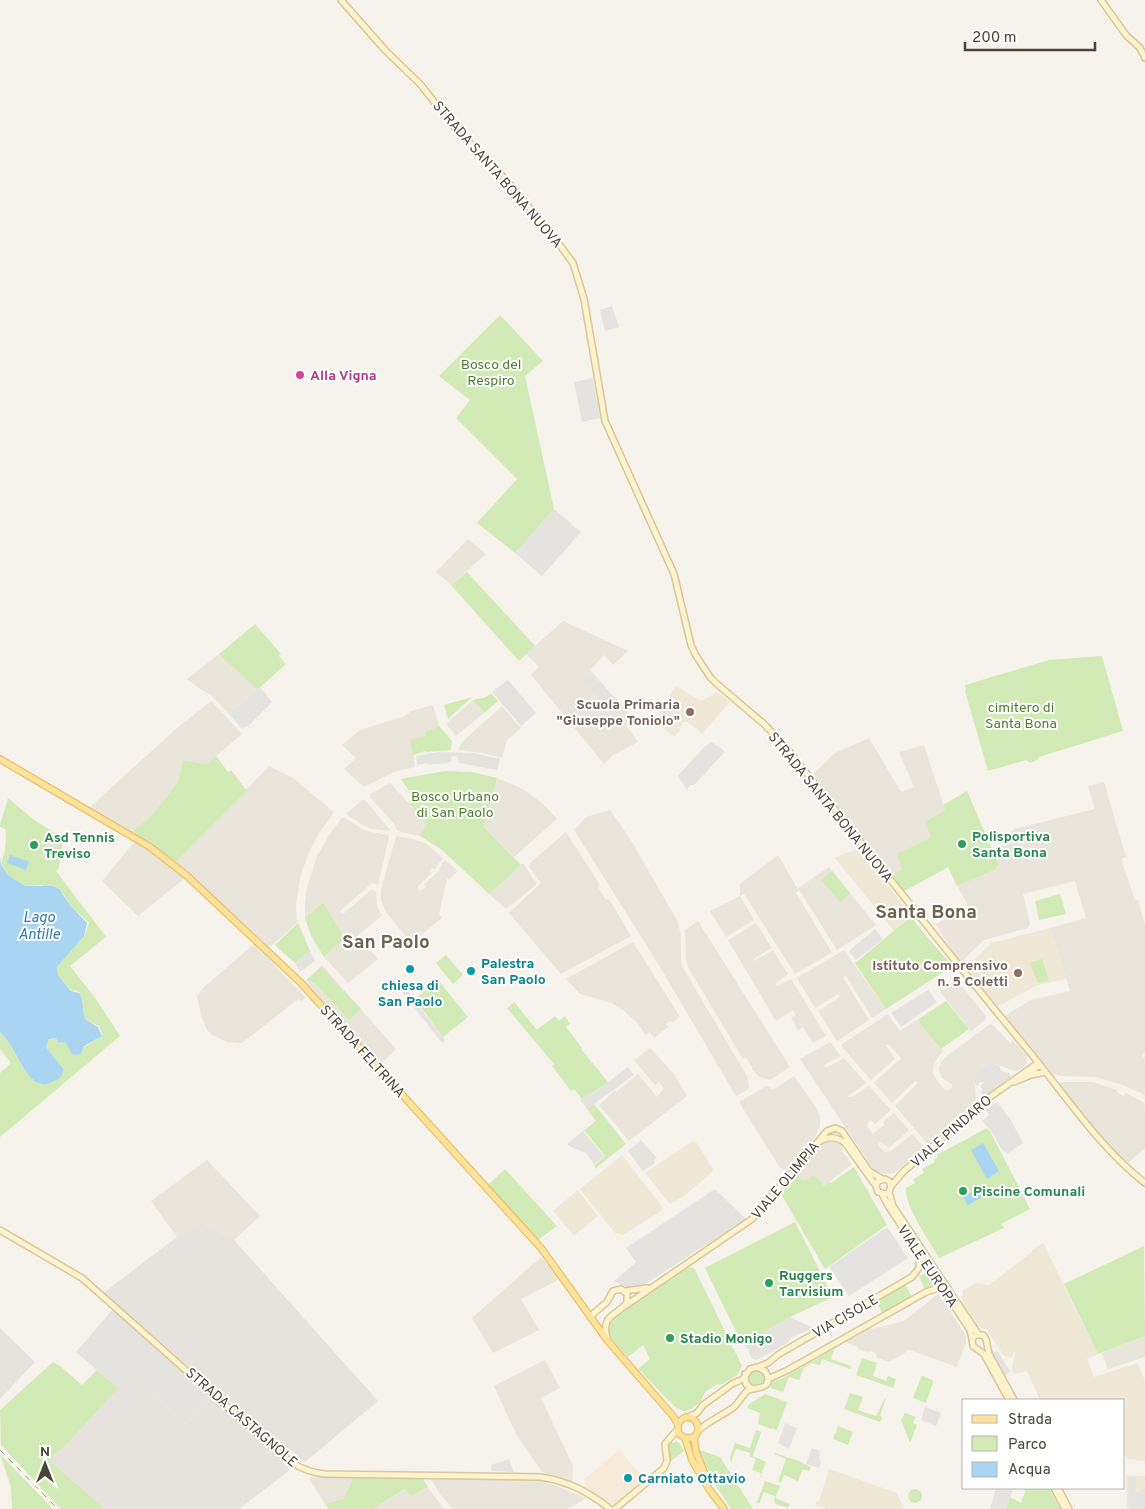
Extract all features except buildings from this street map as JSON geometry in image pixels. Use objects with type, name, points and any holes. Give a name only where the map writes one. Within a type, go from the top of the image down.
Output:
[{"type":"main road","name":"STRADA FELTRINA","points":[[0,758],[150,847],[186,874],[322,1005],[540,1248],[607,1340],[667,1408],[692,1460],[709,1489],[724,1509]]},
{"type":"main road","name":"STRADA FELTRINA","points":[[667,1408],[696,1422],[698,1457],[718,1501]]},
{"type":"main road","points":[[686,1418],[680,1432],[696,1434]]},
{"type":"street","name":"STRADA SANTA BONA NUOVA","points":[[341,0],[385,50],[422,85],[458,132],[483,155],[515,190],[573,263],[584,299],[605,421],[674,574],[691,645],[700,664],[717,684],[758,719],[785,746],[920,919],[1030,1052],[1097,1137],[1126,1168],[1145,1183]]},
{"type":"street","points":[[1101,0],[1126,35],[1140,48],[1145,58]]},
{"type":"street","points":[[1028,1069],[1030,1052]]},
{"type":"street","name":"VIALE PINDARO","points":[[891,1186],[901,1174],[1002,1088],[1028,1069],[1039,1064]]},
{"type":"street","name":"VIALE PINDARO","points":[[1018,1080],[1039,1064]]},
{"type":"street","name":"VIALE PINDARO","points":[[1002,1088],[1018,1080],[1045,1072]]},
{"type":"street","name":"VIALE OLIMPIA","points":[[607,1340],[605,1327],[608,1319],[653,1286],[752,1220],[827,1131],[835,1128],[842,1131],[868,1171],[885,1179]]},
{"type":"street","name":"VIALE EUROPA","points":[[816,1145],[828,1138],[839,1139],[845,1142],[877,1190],[882,1194],[888,1207],[944,1289],[970,1330],[973,1346],[986,1357],[1008,1399]]},
{"type":"street","name":"VIALE PINDARO","points":[[885,1179],[901,1174]]},
{"type":"street","points":[[876,1186],[878,1181],[885,1179],[891,1186],[889,1192],[882,1194]]},
{"type":"street","name":"VIALE EUROPA","points":[[889,1192],[893,1206],[978,1334],[985,1337],[989,1354],[1013,1399]]},
{"type":"street","name":"STRADA CASTAGNOLE","points":[[0,1230],[82,1278],[273,1447],[300,1468],[325,1474],[540,1477],[577,1487],[594,1496],[610,1509]]},
{"type":"street","name":"VIA CISOLE","points":[[686,1418],[697,1413],[704,1405],[732,1384],[743,1379],[750,1369],[766,1365],[779,1354],[912,1277],[919,1268],[920,1255]]},
{"type":"street","name":"VIALE OLIMPIA","points":[[625,1291],[653,1286]]},
{"type":"street","name":"VIA CISOLE","points":[[696,1434],[708,1422],[734,1407],[745,1392],[752,1389],[760,1389],[770,1378],[794,1368],[926,1292],[939,1288],[944,1289]]},
{"type":"street","points":[[591,1318],[599,1308],[605,1305],[611,1293],[615,1290],[621,1289],[625,1291],[628,1297],[623,1307],[613,1306],[609,1298]]},
{"type":"street","points":[[582,1306],[590,1309],[599,1308]]},
{"type":"street","points":[[972,1339],[978,1334]]},
{"type":"street","points":[[980,1350],[986,1344]]},
{"type":"street","points":[[758,1367],[765,1371],[767,1382]]},
{"type":"street","points":[[746,1374],[745,1381],[752,1389]]},
{"type":"street","points":[[615,1509],[664,1468],[667,1461],[665,1444],[671,1437],[680,1432]]},
{"type":"street","points":[[1055,1489],[1065,1509]]},
{"type":"street","points":[[1059,1489],[1069,1509]]},
{"type":"shaded area","points":[[612,306],[619,327],[605,331],[600,310]]},
{"type":"shaded area","points":[[593,378],[600,418],[582,422],[574,382]]},
{"type":"shaded area","points":[[554,509],[581,532],[542,576],[515,553]]},
{"type":"shaded area","points":[[468,539],[486,554],[451,585],[436,572]]},
{"type":"shaded area","points":[[563,621],[628,651],[613,665],[604,655],[590,670],[634,719],[626,725],[638,742],[613,755],[604,764],[531,675],[539,667],[526,654]]},
{"type":"shaded area","points":[[219,654],[257,690],[229,714],[211,695],[187,679]]},
{"type":"shaded area","points":[[591,674],[624,708],[620,711],[608,708],[584,681]]},
{"type":"shaded area","points":[[508,680],[536,713],[521,726],[492,692]]},
{"type":"shaded area","name":"Scuola Primaria \"Giuseppe Toniolo\"","points":[[676,686],[701,701],[717,692],[730,702],[702,734],[688,722],[683,722],[679,728],[681,729],[674,737],[655,721],[661,713],[659,711]]},
{"type":"shaded area","points":[[260,687],[272,702],[248,726],[242,729],[229,714]]},
{"type":"shaded area","points":[[473,700],[484,713],[456,736],[446,724]]},
{"type":"shaded area","points":[[211,701],[242,734],[207,764],[183,760],[178,782],[152,815],[132,832],[90,807],[177,728]]},
{"type":"shaded area","points":[[433,705],[439,726],[426,732],[426,736],[411,740],[415,767],[394,772],[364,787],[344,769],[356,758],[342,745],[360,730]]},
{"type":"shaded area","points":[[502,706],[521,728],[507,740],[502,758],[483,753],[458,750],[463,741]]},
{"type":"shaded area","points":[[869,738],[901,792],[914,787],[899,752],[924,745],[945,810],[931,837],[911,847],[902,871],[890,876],[873,853],[867,851],[868,846],[812,775],[835,753]]},
{"type":"shaded area","points":[[711,742],[724,751],[723,754],[687,790],[678,776],[704,747]]},
{"type":"shaded area","points":[[439,752],[474,753],[500,759],[497,770],[460,763],[457,756],[452,756],[451,761],[448,763],[417,765],[416,756]]},
{"type":"shaded area","points":[[269,766],[293,778],[334,812],[319,833],[301,874],[296,904],[297,923],[268,949],[176,862]]},
{"type":"shaded area","points":[[497,778],[526,791],[543,804],[557,819],[514,857],[484,827]]},
{"type":"shaded area","points":[[1104,782],[1126,857],[1121,859],[1135,900],[1138,900],[1145,925],[1145,1053],[1142,1054],[1145,1058],[1145,1095],[1123,1085],[1096,1077],[1060,1076],[1053,1074],[1026,1043],[1021,1043],[1023,1038],[1004,1016],[1031,1000],[1070,991],[1050,928],[1086,918],[1075,881],[1023,894],[1030,924],[1028,928],[984,940],[961,962],[951,950],[936,924],[968,906],[957,885],[998,865],[992,848],[1009,844],[1007,836],[1014,829],[1095,809],[1088,786]]},
{"type":"shaded area","points":[[390,783],[427,823],[420,836],[397,831],[395,825],[370,797],[370,794]]},
{"type":"shaded area","points":[[362,800],[365,800],[391,831],[364,826],[346,814]]},
{"type":"shaded area","points":[[610,810],[629,837],[678,922],[683,968],[747,1076],[749,1086],[747,1090],[736,1096],[657,962],[574,830],[586,817]]},
{"type":"shaded area","points":[[342,818],[366,831],[388,835],[389,838],[378,885],[372,883],[340,911],[343,914],[371,890],[376,891],[377,906],[382,916],[358,935],[378,959],[348,983],[324,957],[345,938],[323,902],[305,918],[306,891],[317,856],[329,835]]},
{"type":"shaded area","points":[[566,832],[600,885],[598,887],[606,900],[609,899],[631,936],[561,974],[509,913],[541,883],[529,867],[530,863]]},
{"type":"shaded area","points":[[50,836],[59,840],[52,861],[42,857]]},
{"type":"shaded area","points":[[396,836],[422,842],[443,858],[435,869],[432,868],[429,872],[432,873],[417,887],[420,891],[426,887],[424,884],[440,870],[439,868],[445,860],[458,871],[447,879],[439,914],[442,918],[411,943],[386,912],[381,900],[381,890]]},
{"type":"shaded area","points":[[136,840],[164,858],[185,878],[138,916],[102,881]]},
{"type":"shaded area","points":[[859,848],[912,916],[894,931],[835,858]]},
{"type":"shaded area","points":[[778,855],[799,891],[796,893],[831,953],[795,974],[744,894],[740,896],[740,884]]},
{"type":"shaded area","points":[[523,863],[536,885],[506,909],[489,894]]},
{"type":"shaded area","points":[[829,867],[876,925],[837,950],[798,888]]},
{"type":"shaded area","points":[[740,896],[754,920],[726,937],[710,911]]},
{"type":"shaded area","points":[[698,921],[790,1067],[770,1080],[759,1077],[746,1058],[743,1059],[689,969],[686,959],[685,930]]},
{"type":"shaded area","points":[[756,923],[772,948],[753,959],[754,961],[773,950],[788,974],[775,984],[777,986],[791,979],[826,1036],[813,1043],[803,1027],[798,1030],[791,1018],[796,1015],[793,1010],[776,1021],[728,940]]},
{"type":"shaded area","name":"Istituto Comprensivo n. 5 Coletti","points":[[1050,928],[1066,979],[1038,985],[997,1007],[966,968],[991,943]]},
{"type":"shaded area","points":[[875,929],[883,939],[856,960],[849,951]]},
{"type":"shaded area","points":[[633,942],[680,1017],[673,1022],[669,1021],[666,1024],[668,1027],[654,1038],[650,1032],[646,1035],[623,1010],[612,1003],[580,994],[566,979]]},
{"type":"shaded area","points":[[254,944],[306,998],[301,1001],[298,999],[242,1043],[227,1042],[212,1035],[207,1030],[201,1015],[197,996],[203,988]]},
{"type":"shaded area","points":[[844,950],[886,1009],[872,1018],[846,976],[843,977],[869,1020],[837,1041],[818,1011],[840,997],[838,994],[815,1008],[797,978]]},
{"type":"shaded area","points":[[310,951],[315,961],[300,972],[295,963]]},
{"type":"shaded area","points":[[322,965],[396,1049],[380,1065],[304,982]]},
{"type":"shaded area","points":[[399,980],[445,1040],[442,1043],[395,983]]},
{"type":"shaded area","points":[[954,983],[959,983],[986,1016],[985,1020],[971,1031],[940,992]]},
{"type":"shaded area","points":[[928,990],[937,1002],[901,1027],[891,1013]]},
{"type":"shaded area","points":[[888,1014],[900,1031],[917,1020],[943,1051],[934,1063],[933,1072],[946,1091],[952,1088],[952,1084],[942,1078],[939,1069],[941,1062],[990,1024],[1011,1044],[1012,1039],[1027,1056],[1026,1065],[1016,1071],[995,1064],[973,1082],[975,1084],[976,1099],[974,1105],[950,1123],[951,1125],[928,1144],[895,1106],[918,1083],[915,1081],[892,1103],[874,1083],[901,1058],[889,1045],[886,1045],[895,1059],[871,1080],[842,1047],[842,1044]]},
{"type":"shaded area","points":[[830,1042],[841,1056],[824,1065],[826,1068],[844,1058],[866,1083],[849,1094],[848,1097],[852,1097],[869,1086],[891,1110],[875,1124],[871,1120],[868,1122],[867,1126],[873,1134],[894,1113],[909,1130],[889,1148],[880,1142],[878,1145],[885,1152],[890,1152],[912,1134],[925,1148],[894,1173],[883,1174],[874,1170],[800,1059]]},
{"type":"shaded area","points":[[650,1048],[674,1074],[687,1096],[629,1141],[599,1105],[615,1090],[616,1092],[638,1074],[657,1097],[664,1088],[659,1082],[655,1085],[634,1060]]},
{"type":"shaded area","points":[[991,1064],[999,1065],[1001,1071],[1009,1073],[1011,1077],[982,1098],[981,1092],[983,1090],[980,1086],[985,1082],[979,1082],[978,1086],[973,1082],[979,1070]]},
{"type":"shaded area","points":[[628,1067],[634,1075],[587,1109],[580,1100],[589,1093],[591,1095]]},
{"type":"shaded area","points":[[794,1076],[817,1109],[820,1115],[820,1126],[815,1137],[790,1169],[787,1170],[780,1168],[739,1102],[766,1086],[773,1089],[776,1088]]},
{"type":"shaded area","points":[[1060,1082],[1093,1082],[1117,1090],[1123,1096],[1126,1093],[1145,1103],[1143,1105],[1145,1106],[1145,1148],[1128,1163],[1108,1145],[1059,1085]]},
{"type":"shaded area","points":[[992,1102],[994,1104],[997,1102],[1011,1120],[1023,1143],[1007,1154],[1005,1151],[1003,1152],[992,1132],[982,1121],[989,1115],[984,1108]]},
{"type":"shaded area","points":[[583,1131],[604,1156],[594,1164],[586,1153],[567,1144]]},
{"type":"shaded area","points":[[641,1140],[657,1158],[654,1160],[655,1163],[643,1171],[628,1151]]},
{"type":"shaded area","points":[[693,1141],[696,1142],[713,1169],[712,1172],[684,1196],[670,1204],[645,1173]]},
{"type":"shaded area","points":[[829,1141],[841,1145],[842,1151],[852,1164],[824,1186],[805,1181],[796,1175],[820,1146]]},
{"type":"shaded area","points":[[622,1155],[664,1209],[623,1235],[615,1233],[580,1189]]},
{"type":"shaded area","points":[[207,1160],[260,1216],[234,1240],[202,1223],[177,1237],[151,1201]]},
{"type":"shaded area","points":[[715,1189],[746,1219],[642,1286],[627,1288],[614,1281],[636,1262],[626,1248]]},
{"type":"shaded area","points":[[578,1190],[598,1216],[574,1236],[553,1211]]},
{"type":"shaded area","points":[[202,1223],[234,1240],[378,1401],[305,1462],[257,1425],[103,1293],[177,1237]]},
{"type":"shaded area","points":[[887,1227],[908,1258],[849,1296],[829,1267]]},
{"type":"shaded area","points":[[1043,1243],[1098,1354],[1087,1359],[1094,1377],[1138,1363],[1145,1381],[1145,1461],[1128,1459],[1125,1456],[1125,1399],[1040,1399],[1027,1371],[1014,1374],[1012,1370],[1015,1351],[1012,1358],[1004,1356],[987,1330],[977,1326],[962,1302],[963,1290],[975,1283],[989,1285],[1032,1252],[1032,1250]]},
{"type":"shaded area","points":[[541,1257],[560,1279],[521,1299],[539,1330],[493,1353],[472,1318]]},
{"type":"shaded area","points":[[938,1294],[966,1336],[966,1343],[957,1367],[907,1349],[905,1353],[889,1362],[876,1357],[877,1354],[858,1349],[858,1347],[845,1342],[871,1328],[904,1321]]},
{"type":"shaded area","points":[[114,1308],[212,1398],[186,1424],[130,1374],[118,1388],[76,1352]]},
{"type":"shaded area","points":[[790,1317],[813,1328],[791,1338],[789,1342],[757,1360],[752,1359],[748,1350],[750,1349],[746,1348],[745,1343]]},
{"type":"shaded area","points":[[0,1328],[35,1362],[0,1399]]},
{"type":"shaded area","points":[[1145,1336],[1145,1357],[1108,1369],[1102,1353]]},
{"type":"shaded area","points":[[992,1351],[998,1352],[1010,1371],[1005,1376]]},
{"type":"shaded area","points":[[545,1360],[560,1388],[541,1398],[573,1466],[572,1483],[542,1472],[516,1434],[494,1386]]},
{"type":"shaded area","points":[[130,1374],[186,1424],[212,1398],[230,1411],[288,1463],[289,1471],[239,1509],[105,1509],[49,1460],[67,1444]]},
{"type":"shaded area","points":[[925,1407],[941,1413],[936,1426],[921,1420]]},
{"type":"shaded area","points":[[785,1423],[797,1428],[789,1449],[778,1443]]},
{"type":"shaded area","points":[[812,1448],[820,1451],[819,1457],[821,1462],[819,1468],[806,1464]]},
{"type":"shaded area","points":[[619,1450],[644,1478],[613,1507],[586,1488],[584,1479]]},
{"type":"shaded area","points":[[509,1459],[514,1472],[492,1471],[491,1465]]},
{"type":"shaded area","points":[[829,1469],[897,1493],[904,1509],[826,1509],[815,1505],[819,1501]]},
{"type":"shaded area","points":[[1126,1475],[1145,1476],[1145,1509],[1127,1509]]},
{"type":"shaded area","points":[[314,1476],[353,1478],[343,1499],[325,1504],[309,1478]]},
{"type":"shaded area","points":[[1128,1477],[1136,1477],[1136,1492],[1139,1493],[1142,1489],[1145,1491],[1145,1509],[1129,1509]]},
{"type":"shaded area","points":[[431,1479],[532,1479],[554,1485],[586,1498],[568,1509],[453,1509],[440,1494]]},
{"type":"shaded area","points":[[428,1487],[444,1509],[373,1509],[406,1489],[412,1496]]},
{"type":"shaded area","points":[[996,1489],[1013,1490],[1006,1509],[990,1509]]},
{"type":"green space","name":"Bosco del Respiro","points":[[500,315],[543,361],[525,376],[554,509],[515,553],[477,523],[517,479],[456,418],[470,400],[439,376]]},
{"type":"green space","points":[[467,572],[535,646],[519,661],[451,585]]},
{"type":"green space","points":[[255,624],[281,654],[279,656],[286,664],[257,690],[219,654]]},
{"type":"green space","name":"cimitero di Santa Bona","points":[[1102,656],[1123,731],[1039,757],[1030,763],[1026,760],[988,771],[965,691],[965,685],[1049,660]]},
{"type":"green space","points":[[491,693],[498,701],[484,713],[473,700],[486,697]]},
{"type":"green space","points":[[472,697],[448,719],[444,705]]},
{"type":"green space","points":[[439,726],[452,741],[451,750],[425,751],[413,755],[410,739],[426,736],[425,732]]},
{"type":"green space","points":[[216,756],[228,772],[231,770],[247,791],[176,862],[132,832],[152,815],[178,782],[183,760],[207,764]]},
{"type":"green space","name":"Bosco Urbano di San Paolo","points":[[445,771],[472,772],[497,778],[484,827],[521,865],[489,894],[442,850],[420,836],[427,823],[409,803],[414,798],[401,779]]},
{"type":"green space","points":[[967,791],[999,865],[996,866],[996,869],[957,886],[948,867],[903,892],[890,876],[902,870],[897,854],[931,837],[925,822],[945,810],[943,805]]},
{"type":"green space","points":[[8,798],[34,820],[63,838],[59,868],[56,871],[106,937],[70,966],[96,999],[120,1036],[0,1137],[0,1073],[11,1063],[0,1049],[0,1030],[22,1066],[40,1084],[64,1070],[46,1047],[49,1039],[56,1038],[59,1043],[65,1042],[73,1055],[103,1035],[99,1026],[85,1019],[81,995],[75,990],[72,991],[58,975],[57,967],[84,936],[89,923],[70,905],[64,894],[41,885],[25,886],[8,875],[1,865],[6,835],[5,829],[0,827],[0,825]]},
{"type":"green space","points":[[832,871],[850,893],[840,902],[821,880]]},
{"type":"green space","points":[[1060,894],[1066,914],[1039,920],[1035,901]]},
{"type":"green space","points":[[323,902],[345,938],[324,957],[311,936],[305,918]]},
{"type":"green space","points":[[912,916],[916,924],[948,961],[949,967],[886,1009],[855,963]]},
{"type":"green space","points":[[298,923],[310,951],[295,963],[275,945]]},
{"type":"green space","points":[[446,955],[463,975],[453,984],[436,963]]},
{"type":"green space","points":[[1042,959],[1049,980],[1038,983],[1030,963]]},
{"type":"green space","points":[[321,967],[361,1009],[349,1020],[315,983],[307,980]]},
{"type":"green space","points":[[438,980],[468,1017],[443,1037],[415,999]]},
{"type":"green space","points":[[946,1001],[969,1029],[941,1049],[917,1020]]},
{"type":"green space","points":[[514,1002],[537,1030],[555,1016],[559,1021],[565,1016],[570,1024],[566,1027],[608,1082],[582,1099],[574,1089],[571,1091],[552,1066],[554,1064],[507,1008]]},
{"type":"green space","points":[[594,1104],[626,1144],[596,1168],[594,1166],[605,1156],[584,1130],[596,1121],[587,1109]]},
{"type":"green space","name":"Piscine Comunali","points":[[987,1128],[1030,1209],[1001,1224],[1004,1228],[939,1258],[913,1213],[906,1195],[906,1188],[915,1183],[913,1179],[924,1173],[922,1169],[935,1162],[934,1159],[938,1157],[937,1155]]},
{"type":"green space","points":[[854,1167],[887,1225],[825,1269],[781,1194],[796,1175],[805,1181],[814,1175],[824,1186]]},
{"type":"green space","points":[[505,1169],[557,1226],[538,1240],[488,1185]]},
{"type":"green space","name":"Ruggers Tarvisium","points":[[795,1222],[833,1297],[790,1317],[742,1344],[705,1268]]},
{"type":"green space","points":[[1144,1246],[1145,1336],[1098,1354],[1064,1284]]},
{"type":"green space","name":"Stadio Monigo","points":[[689,1267],[694,1268],[742,1366],[737,1375],[705,1392],[701,1401],[691,1409],[684,1411],[675,1407],[638,1369],[650,1359],[643,1345],[628,1357],[615,1343],[608,1328],[614,1317]]},
{"type":"green space","points":[[927,1273],[937,1286],[925,1290],[919,1276]]},
{"type":"green space","points":[[905,1284],[912,1297],[883,1314],[875,1301]]},
{"type":"green space","points":[[834,1349],[831,1359],[851,1366],[850,1369],[822,1359],[820,1365],[812,1363],[804,1368],[799,1380],[789,1377],[783,1392],[771,1388],[773,1381],[783,1378]]},
{"type":"green space","points":[[862,1358],[877,1363],[873,1376],[886,1381],[888,1376],[896,1379],[893,1388],[856,1375]]},
{"type":"green space","points":[[53,1362],[82,1385],[97,1370],[118,1388],[67,1444],[49,1460],[105,1509],[61,1509],[1,1445],[0,1410]]},
{"type":"green space","points":[[756,1370],[764,1378],[756,1386],[748,1378]]},
{"type":"green space","points":[[923,1376],[933,1382],[926,1403],[913,1398]]},
{"type":"green space","points":[[850,1393],[863,1397],[858,1410],[876,1416],[886,1398],[880,1422],[844,1409]]},
{"type":"green space","points":[[765,1394],[787,1402],[777,1430],[758,1424],[760,1413],[747,1408],[749,1404]]},
{"type":"green space","points":[[905,1413],[916,1417],[913,1423],[917,1425],[910,1443],[901,1420]]},
{"type":"green space","points":[[838,1426],[853,1432],[848,1445],[833,1439]]},
{"type":"green space","points":[[756,1430],[761,1432],[753,1456],[766,1462],[759,1481],[761,1473],[752,1470],[756,1459],[749,1456],[750,1453],[736,1449],[731,1462],[730,1457],[735,1443],[750,1448]]},
{"type":"green space","points":[[671,1441],[673,1443],[676,1441],[680,1444],[684,1451],[671,1461],[669,1460],[667,1449]]},
{"type":"green space","points":[[700,1450],[720,1457],[753,1509],[731,1509],[716,1486]]},
{"type":"green space","points":[[775,1453],[811,1467],[809,1471],[803,1469],[798,1481],[784,1475],[781,1483],[778,1482],[786,1459]]},
{"type":"green space","points":[[0,1454],[53,1509],[12,1509],[11,1487]]},
{"type":"green space","points":[[422,1477],[428,1487],[412,1496],[405,1489],[373,1509],[328,1509],[325,1504],[343,1499],[353,1478]]},
{"type":"green space","points":[[765,1481],[780,1486],[775,1498],[790,1504],[788,1508],[776,1504],[774,1500],[775,1496],[764,1492],[759,1504],[757,1502]]},
{"type":"green space","points":[[912,1489],[918,1489],[922,1496],[918,1503],[912,1503],[908,1499],[908,1493]]},
{"type":"green space","points":[[1024,1489],[1050,1489],[1060,1509],[1006,1509],[1010,1497],[1021,1503]]},
{"type":"water","points":[[10,855],[29,862],[26,870],[7,863]]},
{"type":"water","name":"Lago Antille","points":[[0,857],[1,865],[8,875],[25,886],[53,886],[59,889],[70,905],[87,923],[84,936],[57,967],[58,975],[71,991],[79,993],[82,998],[85,1019],[98,1027],[102,1036],[84,1046],[81,1054],[73,1055],[65,1042],[59,1043],[56,1038],[49,1039],[46,1047],[64,1070],[60,1078],[46,1084],[37,1082],[32,1078],[0,1032]]},
{"type":"water","points":[[983,1143],[999,1171],[987,1179],[971,1150]]},
{"type":"water","points":[[981,1186],[986,1195],[968,1205],[963,1197]]},
{"type":"railway","points":[[0,1450],[58,1509]]},
{"type":"place","name":"Alla Vigna","points":[[300,375]]},
{"type":"place","name":"Scuola Primaria \"Giuseppe Toniolo\"","points":[[690,712]]},
{"type":"place","name":"Polisportiva Santa Bona","points":[[962,844]]},
{"type":"place","name":"Asd Tennis Treviso","points":[[34,845]]},
{"type":"place","name":"chiesa di San Paolo","points":[[410,969]]},
{"type":"place","name":"Palestra San Paolo","points":[[471,971]]},
{"type":"place","name":"Istituto Comprensivo n. 5 Coletti","points":[[1018,973]]},
{"type":"place","name":"Piscine Comunali","points":[[963,1191]]},
{"type":"place","name":"Ruggers Tarvisium","points":[[769,1283]]},
{"type":"place","name":"Stadio Monigo","points":[[670,1338]]},
{"type":"place","name":"Carniato Ottavio","points":[[628,1478]]},
{"type":"district","name":"Santa Bona","points":[[926,911]]},
{"type":"district","name":"San Paolo","points":[[386,941]]}]
